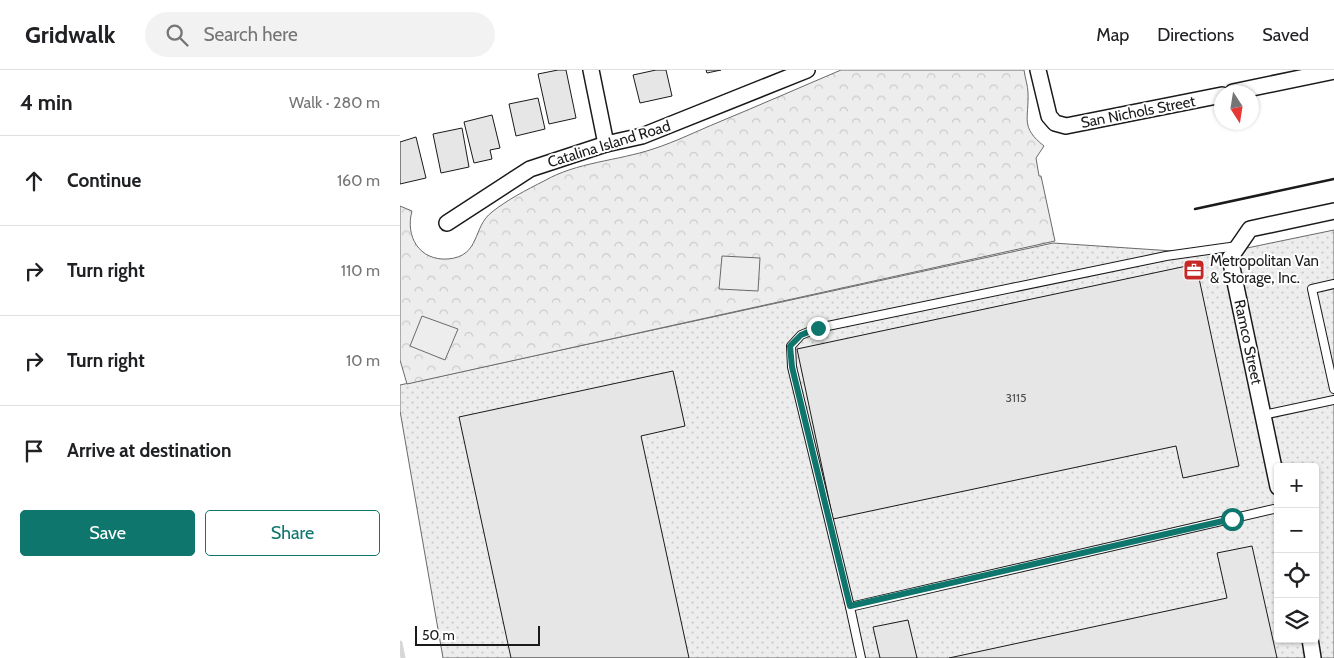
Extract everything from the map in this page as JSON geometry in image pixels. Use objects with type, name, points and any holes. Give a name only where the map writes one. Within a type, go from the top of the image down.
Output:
[{"type":"street","points":[[591,70],[606,144]]},
{"type":"street","name":"Catalina Island Road","points":[[447,223],[530,169],[606,144],[642,136],[807,70]]},
{"type":"street","name":"San Nichols Street","points":[[1038,70],[1049,116],[1055,123],[1066,126],[1214,97]]},
{"type":"street","points":[[1259,87],[1334,71]]},
{"type":"street","name":"Ramco Street","points":[[1274,468],[1230,258],[1250,229],[1334,211]]},
{"type":"street","points":[[1311,643],[1314,658]]},
{"type":"lane","points":[[861,658],[792,367],[790,346],[801,335],[818,328],[1166,256],[1239,246]]},
{"type":"lane","points":[[1334,284],[1312,289],[1334,389]]},
{"type":"lane","points":[[1263,415],[1334,400]]},
{"type":"lane","points":[[850,606],[1274,509]]},
{"type":"green space","points":[[841,70],[1024,70],[1028,90],[1027,122],[1036,139],[1044,146],[1036,158],[1055,241],[407,384],[400,360],[400,206],[412,211],[410,220],[413,238],[416,245],[422,251],[438,259],[459,257],[471,247],[481,225],[492,212],[517,195],[557,175],[583,166],[639,153],[678,140]]},
{"type":"green space","points":[[1334,230],[1334,658],[443,658],[400,411],[400,385],[1053,243],[1218,254]]},
{"type":"green space","points":[[722,256],[760,258],[758,291],[719,289]]},
{"type":"green space","points":[[422,316],[458,329],[445,360],[410,346]]},
{"type":"building","points":[[566,70],[576,118],[549,124],[538,74]]},
{"type":"building","points":[[666,70],[672,96],[640,103],[633,75]]},
{"type":"building","points":[[706,70],[721,70],[707,73]]},
{"type":"building","points":[[538,98],[545,129],[516,136],[509,104]]},
{"type":"building","points":[[492,115],[500,148],[490,150],[492,159],[474,163],[464,122]]},
{"type":"building","points":[[462,128],[469,167],[441,173],[433,134]]},
{"type":"building","points":[[416,137],[426,178],[400,184],[400,142]]},
{"type":"building","points":[[1196,264],[1239,466],[1183,478],[1176,446],[833,519],[797,349]]},
{"type":"building","points":[[673,371],[685,426],[641,436],[689,658],[511,658],[459,417]]},
{"type":"building","points":[[1252,546],[1277,658],[949,658],[1227,598],[1217,553]]},
{"type":"building","points":[[908,620],[917,658],[880,658],[873,627]]},
{"type":"waterway","points":[[400,643],[403,658]]},
{"type":"wall","points":[[1195,209],[1334,179]]},
{"type":"place","name":"Metropolitan Van & Storage, Inc.","points":[[1194,270]]},
{"type":"route","points":[[818,328],[801,335],[790,346],[792,367],[850,606],[1232,519]]}]
